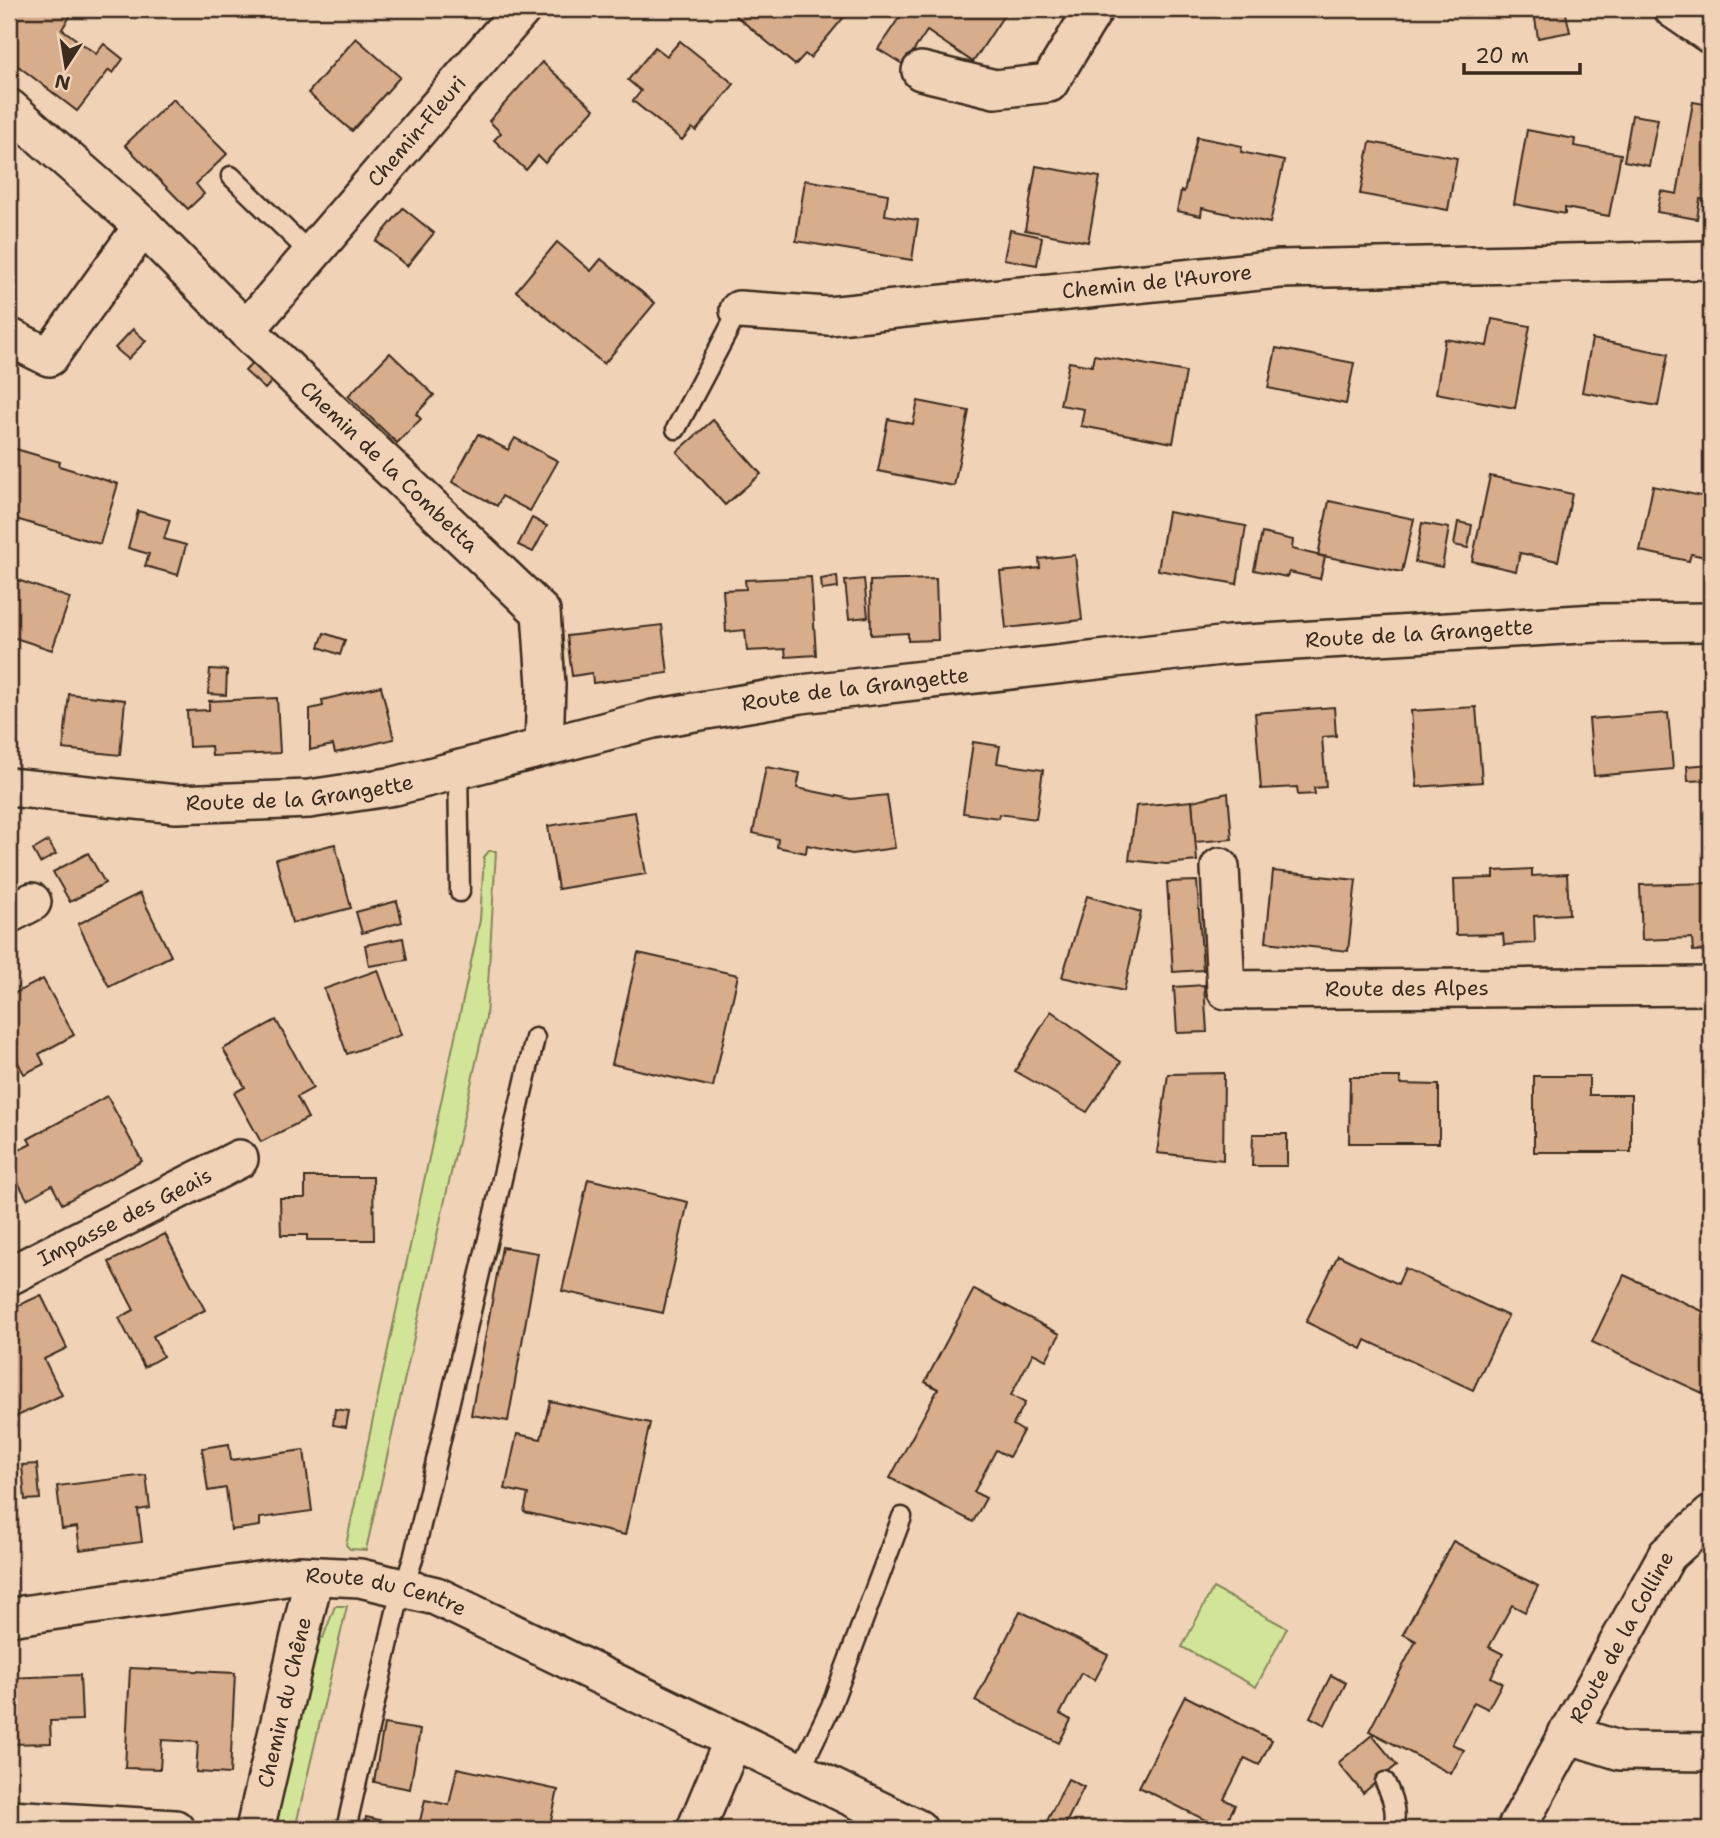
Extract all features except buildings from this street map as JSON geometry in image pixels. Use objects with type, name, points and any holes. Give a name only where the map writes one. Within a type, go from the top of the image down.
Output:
[{"type":"street","name":"Chemin-Fleuri","points":[[246,330],[522,9]]},
{"type":"street","points":[[921,71],[995,89],[1049,83],[1094,9]]},
{"type":"street","points":[[1673,9],[1711,36]]},
{"type":"street","name":"Chemin de la Combetta","points":[[9,108],[143,226],[246,330],[541,612],[546,685],[544,747]]},
{"type":"street","points":[[9,337],[49,356],[143,226]]},
{"type":"street","name":"Chemin de l'Aurore","points":[[739,310],[828,316],[1280,269],[1711,260]]},
{"type":"street","name":"Route de la Grangette","points":[[9,787],[176,804],[309,799],[395,786],[653,719],[801,694],[1229,645],[1597,623],[1711,622]]},
{"type":"street","name":"Route des Alpes","points":[[1220,867],[1226,990],[1711,986]]},
{"type":"street","name":"Impasse des Geais","points":[[9,1276],[239,1159]]},
{"type":"street","name":"Route de la Colline","points":[[1516,1829],[1667,1555],[1711,1515]]},
{"type":"street","name":"Route du Centre","points":[[9,1617],[314,1576],[360,1578],[403,1587],[436,1596],[918,1829]]},
{"type":"street","name":"Chemin du Chêne","points":[[255,1829],[314,1576]]},
{"type":"street","name":"Route de la Colline","points":[[1567,1734],[1621,1751],[1711,1752]]},
{"type":"street","points":[[696,1829],[733,1740]]},
{"type":"street","points":[[9,1819],[48,1826],[175,1829]]},
{"type":"lane","points":[[231,176],[311,254]]},
{"type":"lane","name":"Chemin de l'Aurore","points":[[676,429],[739,310]]},
{"type":"lane","points":[[458,769],[460,892]]},
{"type":"lane","points":[[346,1829],[535,1038]]},
{"type":"lane","points":[[799,1772],[831,1706],[901,1517]]},
{"type":"lane","points":[[1385,1782],[1392,1797],[1395,1822],[1392,1829]]},
{"type":"green space","points":[[489,851],[496,851],[486,1018],[366,1550],[350,1549],[346,1545],[480,920],[484,857]]},
{"type":"green space","points":[[1213,1588],[1287,1628],[1256,1687],[1182,1647]]},
{"type":"green space","points":[[335,1606],[347,1606],[295,1829],[273,1829],[316,1637],[323,1638]]}]
